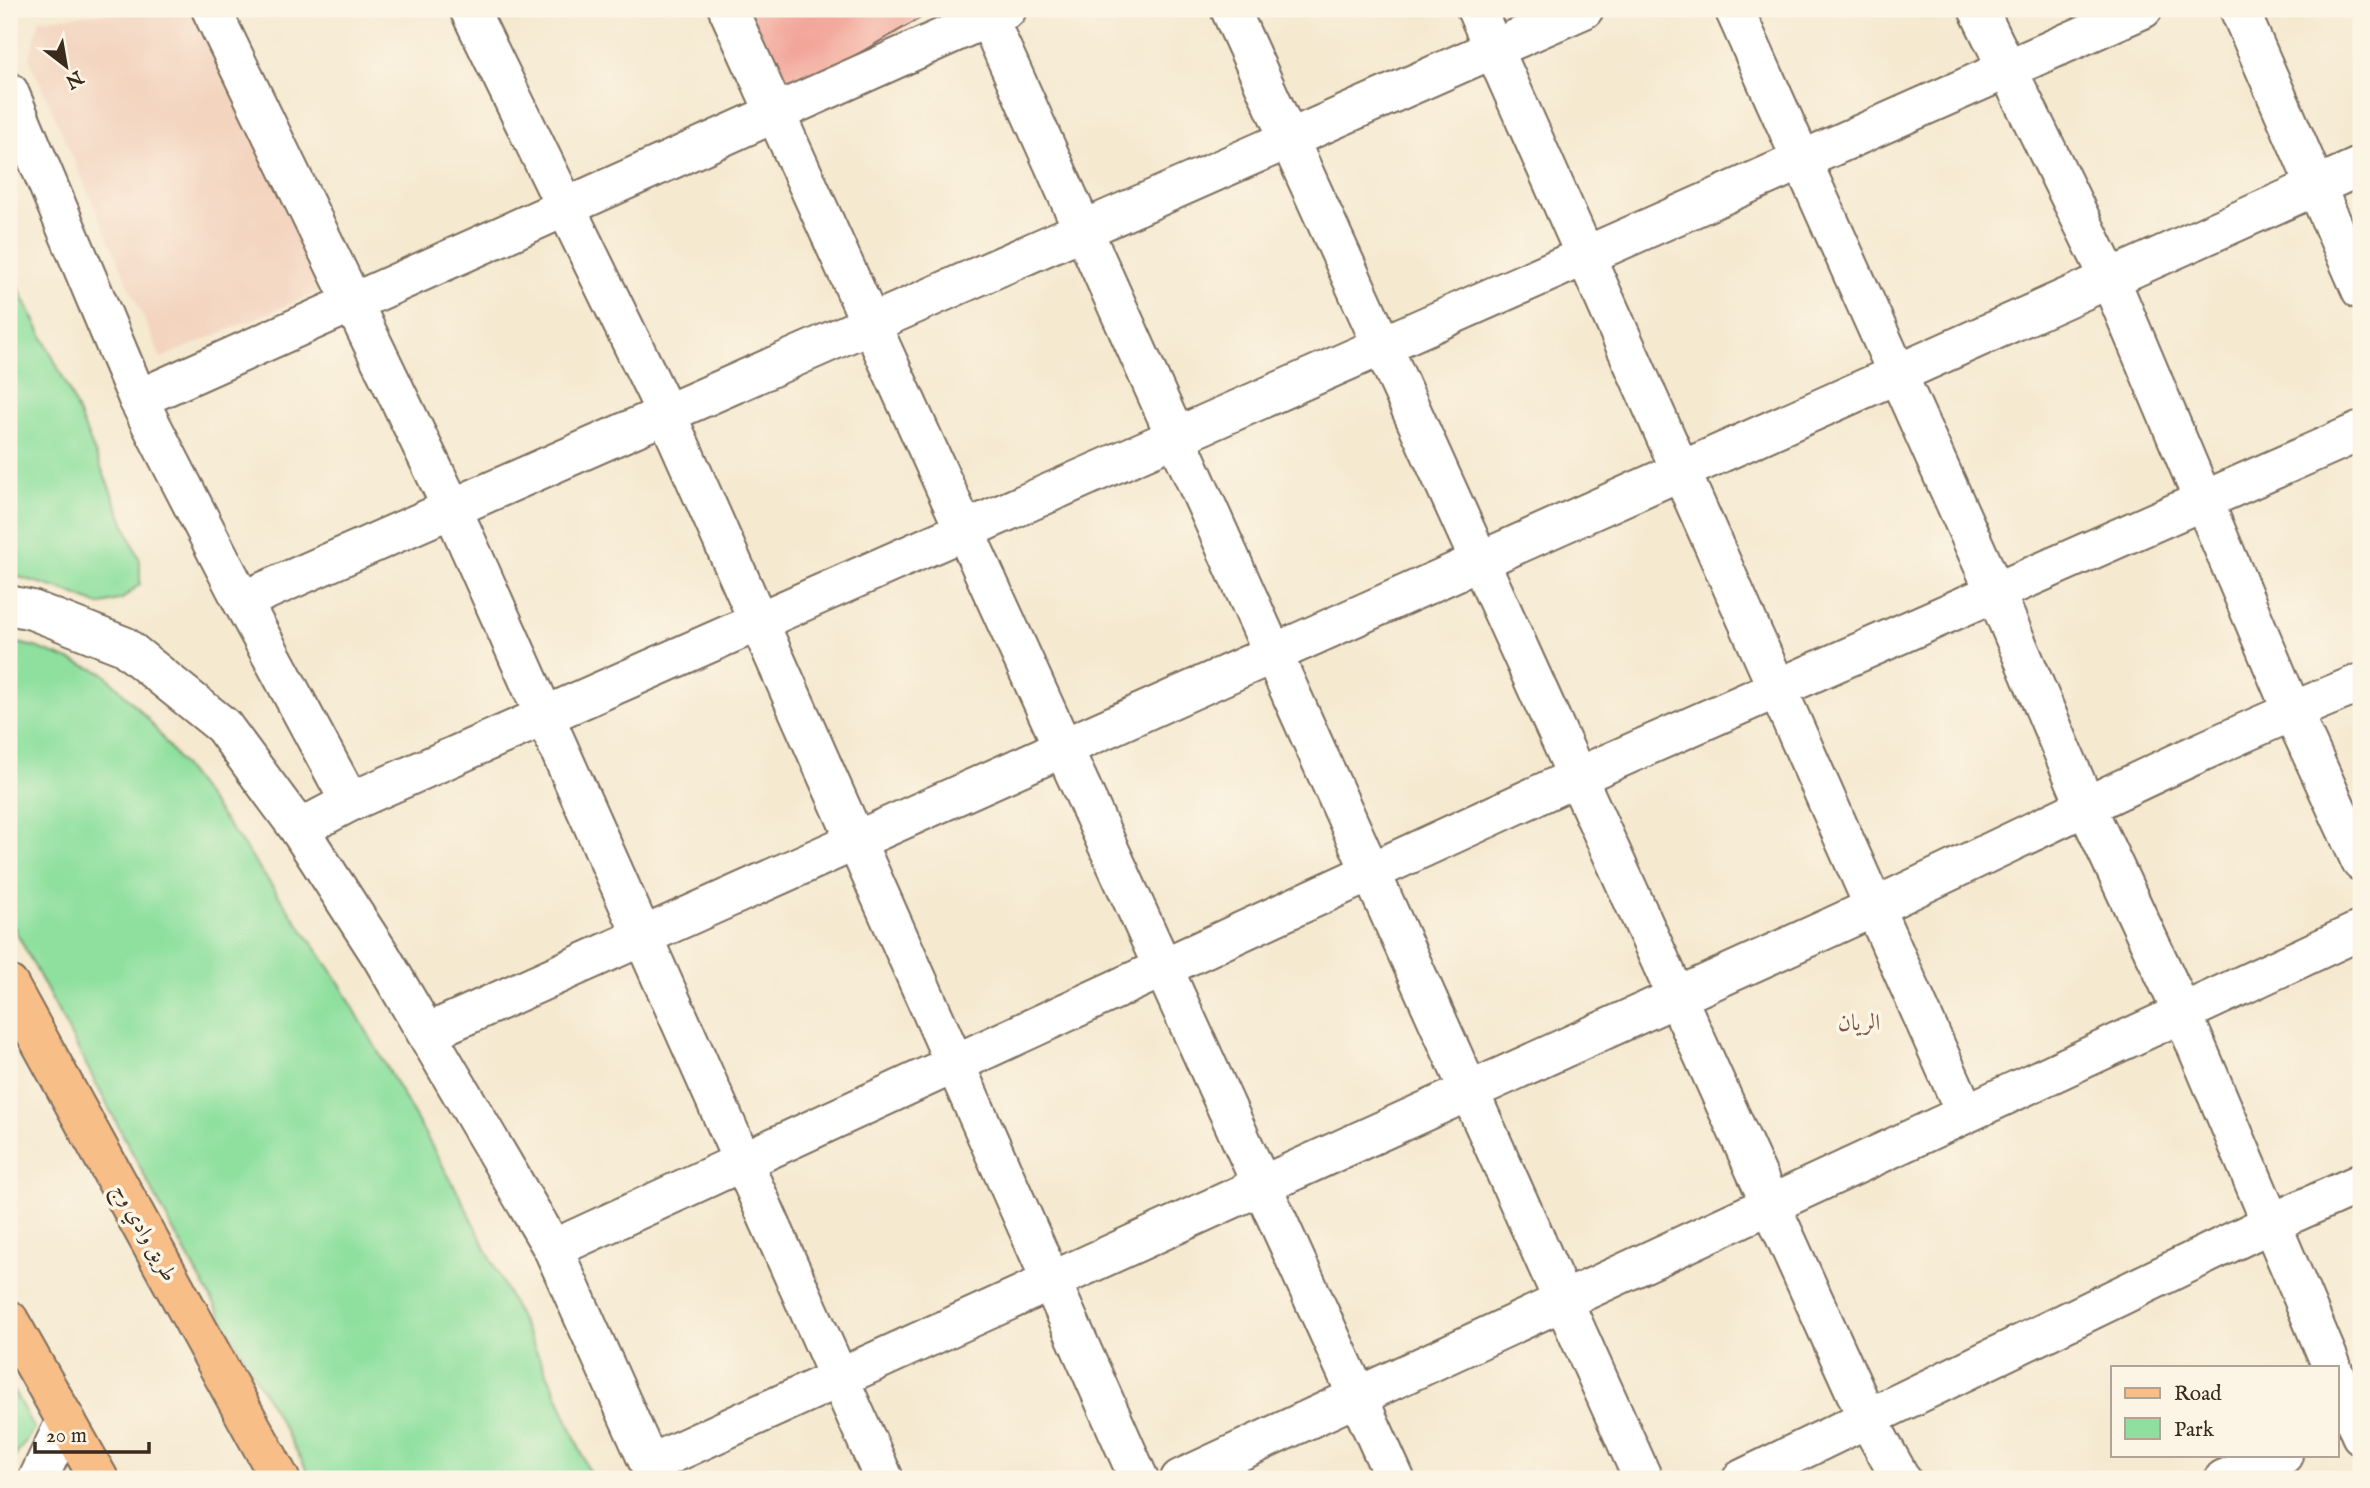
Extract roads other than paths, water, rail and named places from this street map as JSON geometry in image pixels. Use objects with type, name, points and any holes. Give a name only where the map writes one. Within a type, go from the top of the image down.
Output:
[{"type":"main road","name":"طريق وادي وج","points":[[9,985],[280,1479]]},
{"type":"main road","points":[[9,1320],[99,1479]]},
{"type":"street","points":[[211,9],[452,506],[884,1479]]},
{"type":"street","points":[[470,9],[666,413],[1139,1479]]},
{"type":"street","points":[[728,9],[1395,1479]]},
{"type":"street","points":[[1230,9],[1868,1420],[1901,1479]]},
{"type":"street","points":[[1476,9],[1965,1112]]},
{"type":"street","points":[[242,601],[452,506],[1584,9]]},
{"type":"street","points":[[1734,9],[1996,594],[2084,804],[2182,1012],[2269,1224],[2332,1366]]},
{"type":"street","points":[[1979,9],[2110,279],[2292,711],[2361,862]]},
{"type":"street","points":[[299,829],[350,802],[756,620],[1586,257],[2143,9]]},
{"type":"street","points":[[2239,9],[2361,290]]},
{"type":"street","points":[[138,399],[775,113],[993,12],[1083,230],[1643,1479]]},
{"type":"street","points":[[9,92],[138,399],[350,802]]},
{"type":"street","points":[[426,1033],[2361,166]]},
{"type":"street","points":[[553,1249],[1579,776],[2361,431]]},
{"type":"street","points":[[9,605],[32,610],[124,646],[223,726],[299,829],[381,956],[553,1249],[653,1472],[838,1378],[1874,907],[2084,804],[2361,683]]},
{"type":"street","points":[[1180,1479],[2361,930]]},
{"type":"street","points":[[1742,1479],[2269,1224],[2361,1183]]},
{"type":"street","points":[[2338,1381],[2354,1429]]},
{"type":"street","points":[[38,1479],[66,1420]]},
{"type":"street","points":[[2224,1479],[2281,1456]]},
{"type":"district","name":"الريان","points":[[1859,1023]]}]
